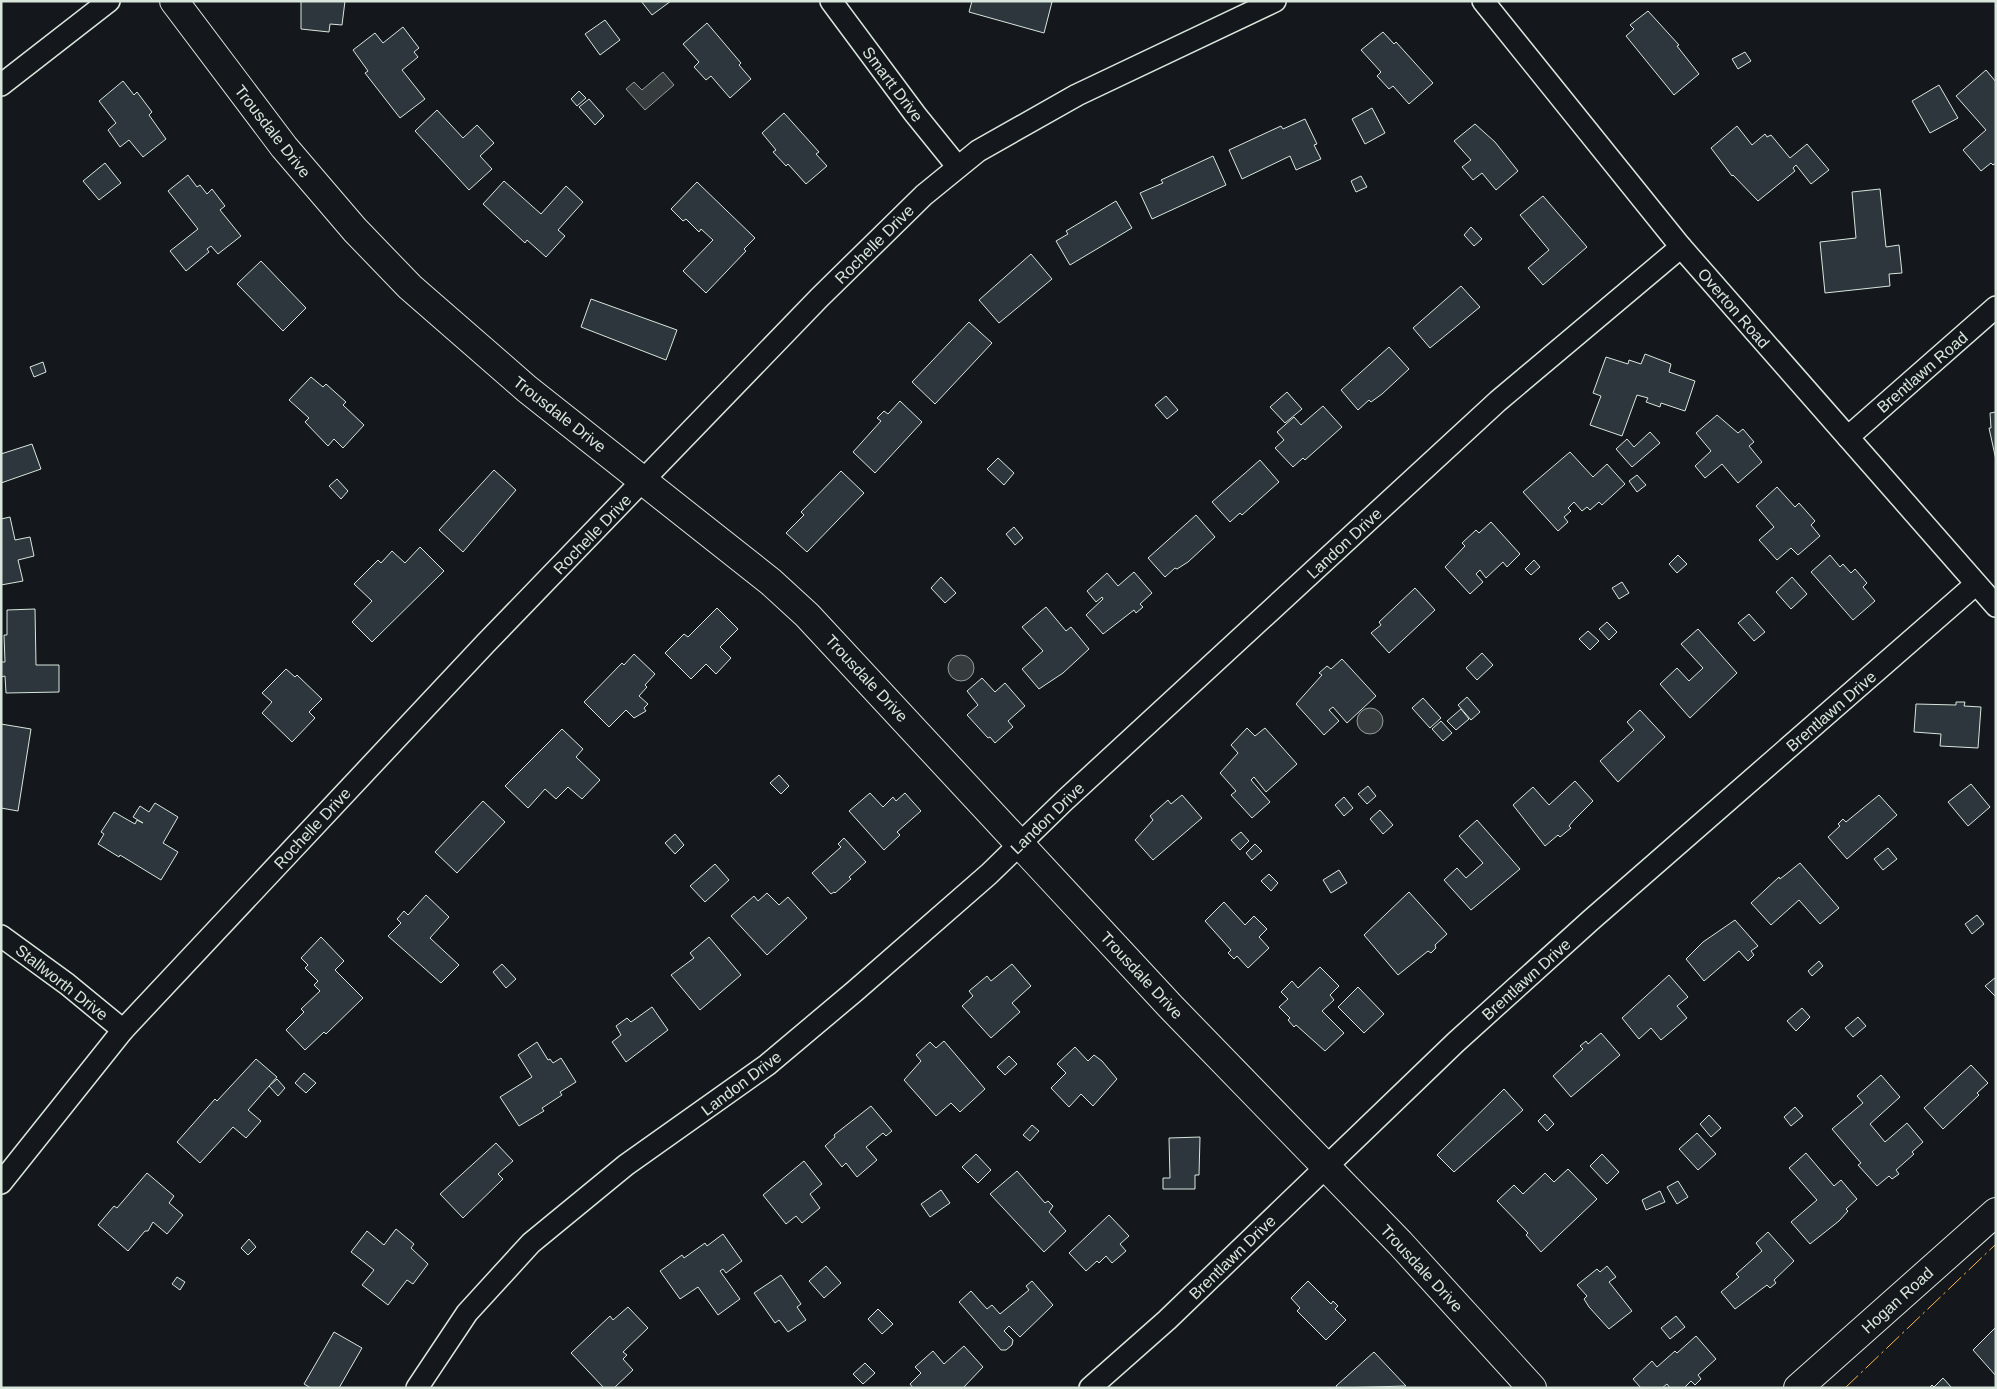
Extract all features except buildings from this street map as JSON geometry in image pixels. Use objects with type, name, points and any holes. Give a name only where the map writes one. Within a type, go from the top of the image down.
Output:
[{"type":"street","points":[[1,85],[109,1]]},
{"type":"street","name":"Trousdale Drive","points":[[174,1],[284,147],[388,264],[436,311],[527,389],[644,480],[770,582],[807,615],[1019,845],[1171,1007],[1327,1166],[1532,1388]]},
{"type":"street","name":"Smartt Drive","points":[[831,1],[915,114],[957,166]]},
{"type":"street","name":"Rochelle Drive","points":[[1,1183],[123,1030],[484,644],[820,298],[924,194],[978,151],[1077,95],[1275,1]]},
{"type":"street","name":"Overton Road","points":[[1483,1],[1681,248],[1996,606]]},
{"type":"street","name":"Landon Drive","points":[[418,1388],[467,1313],[531,1243],[626,1165],[767,1065],[877,971],[1019,845],[1498,401],[1681,248]]},
{"type":"street","name":"Brentlawn Road","points":[[1848,437],[1996,307]]},
{"type":"street","name":"Brentlawn Drive","points":[[1090,1388],[1167,1320],[1456,1042],[1584,926],[1976,584]]},
{"type":"street","name":"Stallworth Drive","points":[[1,936],[67,984],[123,1030]]},
{"type":"street","name":"Hogan Road","points":[[1798,1388],[1996,1212]]},
{"type":"shaded area","points":[[663,72],[674,85],[645,110],[626,89],[634,82],[642,90]]},
{"type":"shaded area","points":[[961,655],[971,658],[974,668],[971,678],[961,681],[951,678],[948,668],[951,658]]},
{"type":"shaded area","points":[[1370,708],[1379,712],[1383,721],[1379,730],[1370,734],[1361,730],[1357,721],[1361,712]]},
{"type":"power","points":[[1845,1388],[1996,1244]]}]
